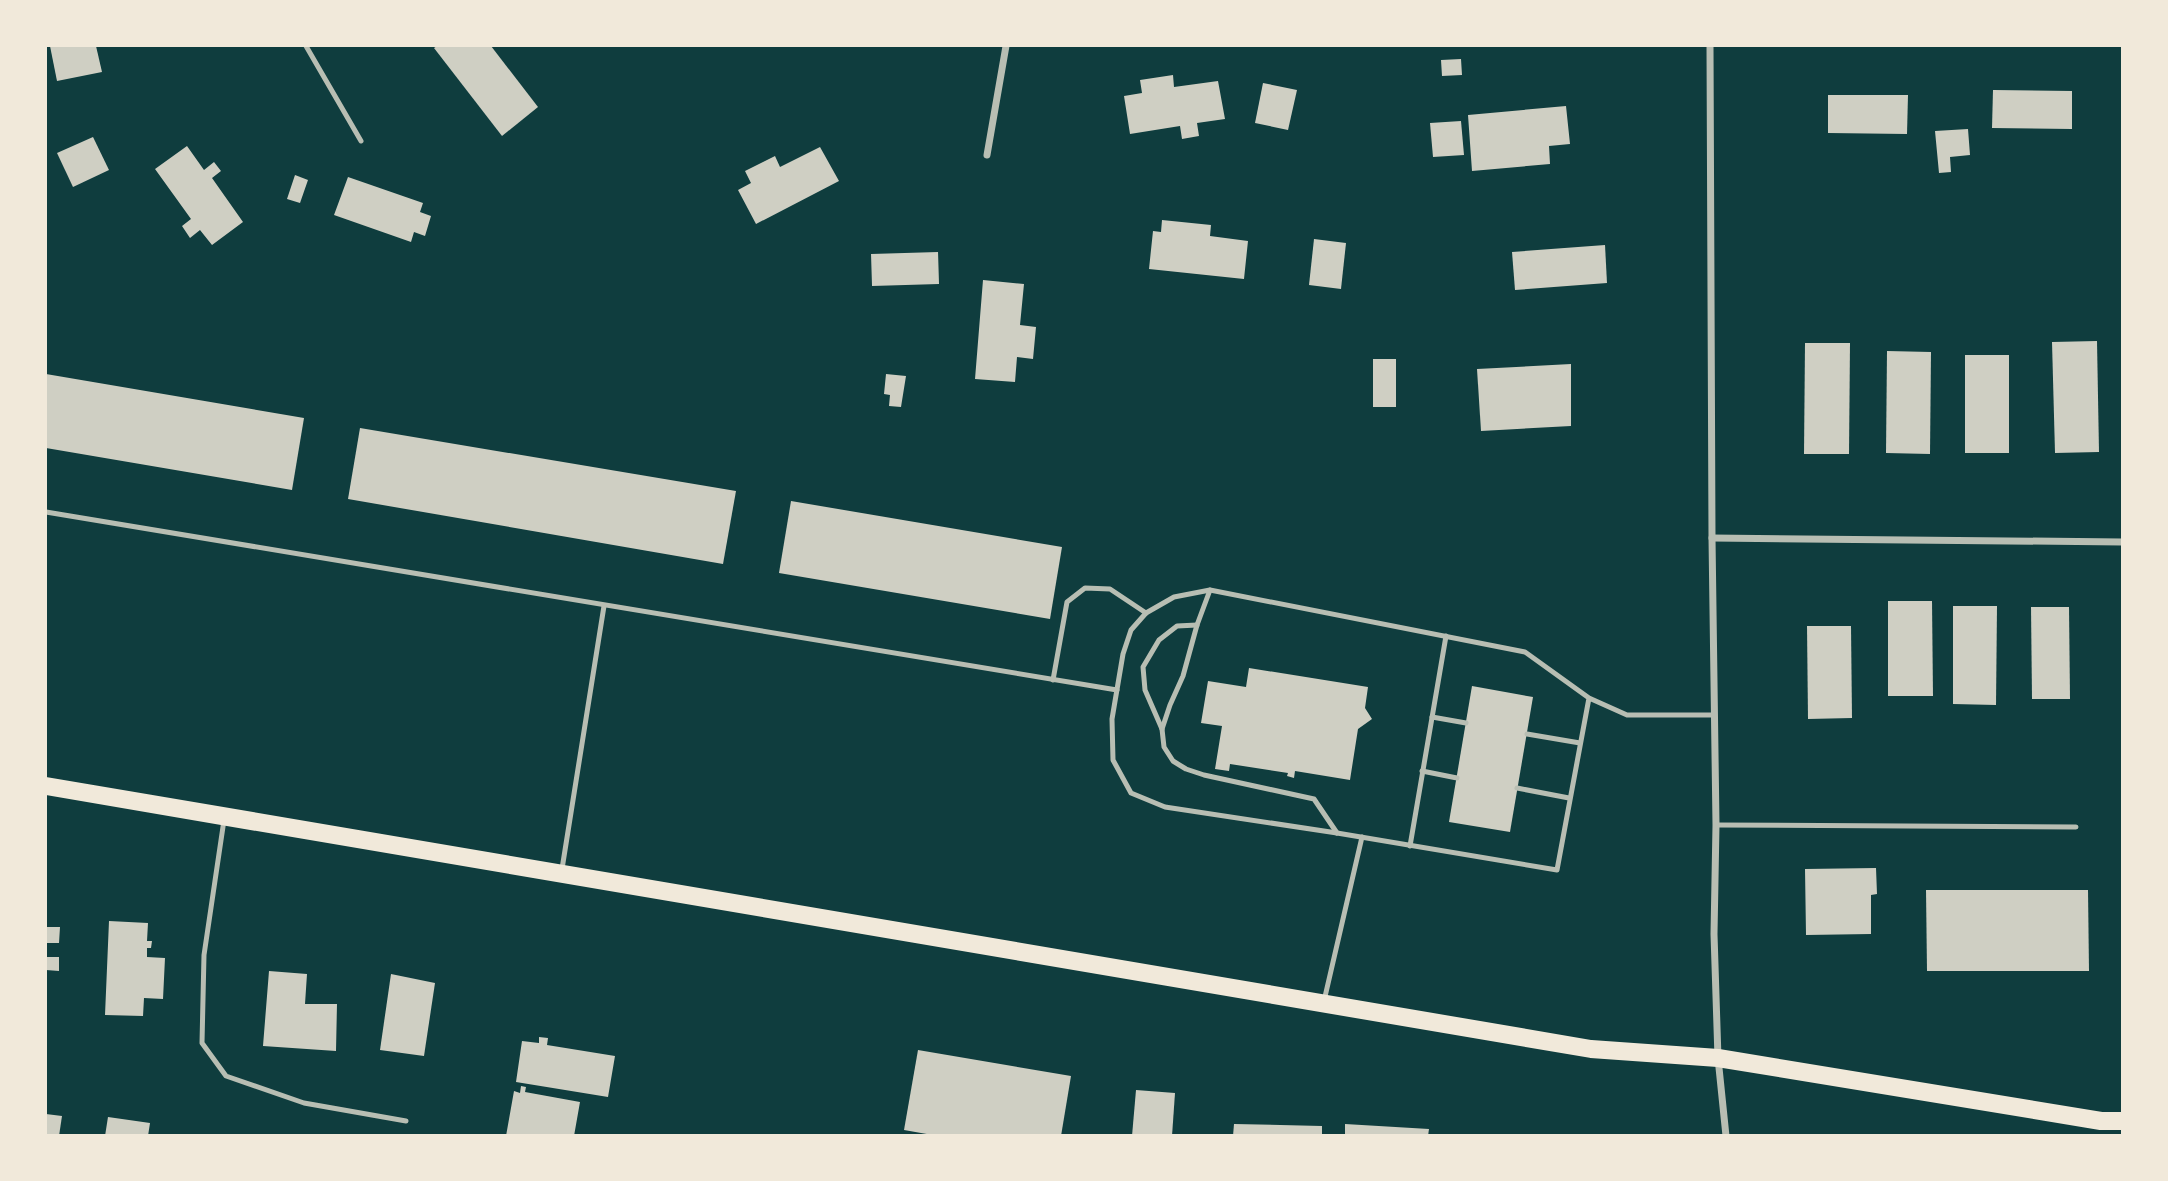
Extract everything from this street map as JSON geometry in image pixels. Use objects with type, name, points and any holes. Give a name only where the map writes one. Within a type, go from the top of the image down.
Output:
[{"type":"main road","points":[[46,786],[1591,1049],[1718,1058],[2101,1121],[2123,1121]]},
{"type":"street","points":[[988,155],[1006,46]]},
{"type":"street","points":[[1710,46],[1716,825],[1714,934],[1718,1058],[1726,1136]]},
{"type":"street","points":[[1712,538],[2123,542]]},
{"type":"lane","points":[[306,46],[361,141]]},
{"type":"lane","points":[[46,512],[1117,690]]},
{"type":"lane","points":[[1053,680],[1066,603],[1084,588],[1110,589],[1146,613]]},
{"type":"lane","points":[[1589,698],[1557,870],[1165,807],[1131,793],[1113,760],[1112,719],[1123,654],[1131,630],[1146,613],[1174,597],[1210,590],[1525,652],[1589,698],[1627,715],[1714,715]]},
{"type":"lane","points":[[1162,729],[1184,676],[1197,625],[1210,590]]},
{"type":"lane","points":[[561,874],[604,606]]},
{"type":"lane","points":[[1197,625],[1177,626],[1159,640],[1143,667],[1145,690],[1162,729],[1164,747],[1172,761],[1204,775],[1314,799],[1337,833]]},
{"type":"lane","points":[[1410,846],[1446,636]]},
{"type":"lane","points":[[1432,717],[1466,723]]},
{"type":"lane","points":[[1527,734],[1580,743]]},
{"type":"lane","points":[[1422,772],[1457,778]]},
{"type":"lane","points":[[1517,788],[1569,798]]},
{"type":"lane","points":[[225,817],[204,955],[202,1043],[226,1076],[304,1103],[405,1121]]},
{"type":"lane","points":[[1716,825],[2076,827]]},
{"type":"lane","points":[[1324,1004],[1362,837]]},
{"type":"building","points":[[50,46],[96,46],[102,72],[57,81]]},
{"type":"building","points":[[491,46],[538,107],[502,136],[434,48]]},
{"type":"building","points":[[1461,59],[1462,75],[1442,76],[1441,60]]},
{"type":"building","points":[[1173,75],[1174,87],[1218,81],[1225,119],[1197,123],[1199,136],[1182,139],[1180,126],[1130,134],[1124,96],[1142,93],[1140,80]]},
{"type":"building","points":[[1263,83],[1297,90],[1288,130],[1255,123]]},
{"type":"building","points":[[1993,90],[2072,91],[2072,129],[1992,128]]},
{"type":"building","points":[[1828,95],[1908,95],[1907,134],[1828,133]]},
{"type":"building","points":[[1566,106],[1570,144],[1549,146],[1550,164],[1472,171],[1468,115]]},
{"type":"building","points":[[1461,121],[1464,155],[1433,157],[1430,123]]},
{"type":"building","points":[[1968,129],[1970,155],[1950,157],[1951,172],[1939,173],[1935,131]]},
{"type":"building","points":[[93,137],[109,170],[73,187],[57,153]]},
{"type":"building","points":[[187,146],[204,170],[214,162],[221,171],[212,178],[243,222],[212,245],[200,230],[190,238],[182,226],[191,219],[155,169]]},
{"type":"building","points":[[820,147],[839,181],[756,224],[738,190],[751,183],[745,171],[775,156],[780,167]]},
{"type":"building","points":[[295,175],[308,180],[300,203],[287,199]]},
{"type":"building","points":[[348,177],[423,203],[420,212],[431,216],[425,236],[414,232],[411,242],[334,215]]},
{"type":"building","points":[[1162,220],[1211,225],[1210,236],[1248,241],[1244,279],[1149,269],[1153,231],[1161,232]]},
{"type":"building","points":[[1314,239],[1346,243],[1341,289],[1309,285]]},
{"type":"building","points":[[1605,245],[1607,283],[1515,290],[1512,252]]},
{"type":"building","points":[[938,252],[939,284],[872,286],[871,254]]},
{"type":"building","points":[[983,280],[1024,284],[1020,325],[1036,327],[1033,359],[1017,357],[1015,382],[975,379]]},
{"type":"building","points":[[2097,341],[2099,452],[2055,453],[2052,342]]},
{"type":"building","points":[[1805,343],[1850,343],[1849,454],[1804,454]]},
{"type":"building","points":[[1887,351],[1931,352],[1930,454],[1886,453]]},
{"type":"building","points":[[1965,355],[2009,355],[2009,453],[1965,453]]},
{"type":"building","points":[[1373,359],[1396,359],[1396,407],[1373,407]]},
{"type":"building","points":[[1571,364],[1571,426],[1481,431],[1477,369]]},
{"type":"building","points":[[46,374],[304,418],[292,490],[46,448]]},
{"type":"building","points":[[886,374],[906,376],[901,407],[889,406],[890,395],[884,394]]},
{"type":"building","points":[[360,428],[736,491],[723,564],[348,499]]},
{"type":"building","points":[[791,501],[1062,547],[1050,619],[779,573]]},
{"type":"building","points":[[1888,601],[1932,601],[1933,696],[1888,696]]},
{"type":"building","points":[[1953,606],[1997,606],[1996,705],[1953,704]]},
{"type":"building","points":[[2031,607],[2069,607],[2070,699],[2032,699]]},
{"type":"building","points":[[1807,626],[1851,626],[1852,718],[1808,719]]},
{"type":"building","points":[[1249,668],[1368,687],[1365,708],[1372,719],[1358,729],[1350,780],[1295,771],[1294,778],[1287,776],[1288,773],[1230,764],[1229,771],[1215,769],[1222,726],[1201,723],[1208,681],[1246,687]]},
{"type":"building","points":[[1472,686],[1533,697],[1510,832],[1449,822]]},
{"type":"building","points":[[1876,868],[1877,894],[1871,895],[1871,934],[1806,935],[1805,869]]},
{"type":"building","points":[[1926,890],[2088,890],[2089,971],[1927,971]]},
{"type":"building","points":[[109,921],[148,923],[147,941],[152,941],[151,948],[147,948],[147,957],[165,958],[163,999],[144,998],[143,1016],[105,1015]]},
{"type":"building","points":[[46,927],[60,927],[59,943],[46,943]]},
{"type":"building","points":[[46,957],[59,957],[59,971],[46,970]]},
{"type":"building","points":[[269,971],[307,974],[305,1004],[337,1004],[336,1051],[263,1046]]},
{"type":"building","points":[[391,974],[435,983],[424,1056],[380,1050]]},
{"type":"building","points":[[539,1037],[548,1038],[547,1045],[615,1056],[608,1097],[516,1082],[522,1041],[539,1043]]},
{"type":"building","points":[[918,1050],[1071,1076],[1061,1136],[938,1136],[904,1130]]},
{"type":"building","points":[[521,1086],[526,1087],[525,1092],[580,1102],[574,1136],[506,1136],[514,1091],[520,1093]]},
{"type":"building","points":[[1136,1090],[1175,1093],[1172,1136],[1132,1136]]},
{"type":"building","points":[[46,1114],[62,1116],[59,1136],[46,1136]]},
{"type":"building","points":[[108,1117],[150,1123],[148,1136],[105,1136]]},
{"type":"building","points":[[1234,1124],[1322,1126],[1322,1136],[1233,1136]]},
{"type":"building","points":[[1345,1124],[1429,1129],[1428,1136],[1345,1136]]}]
